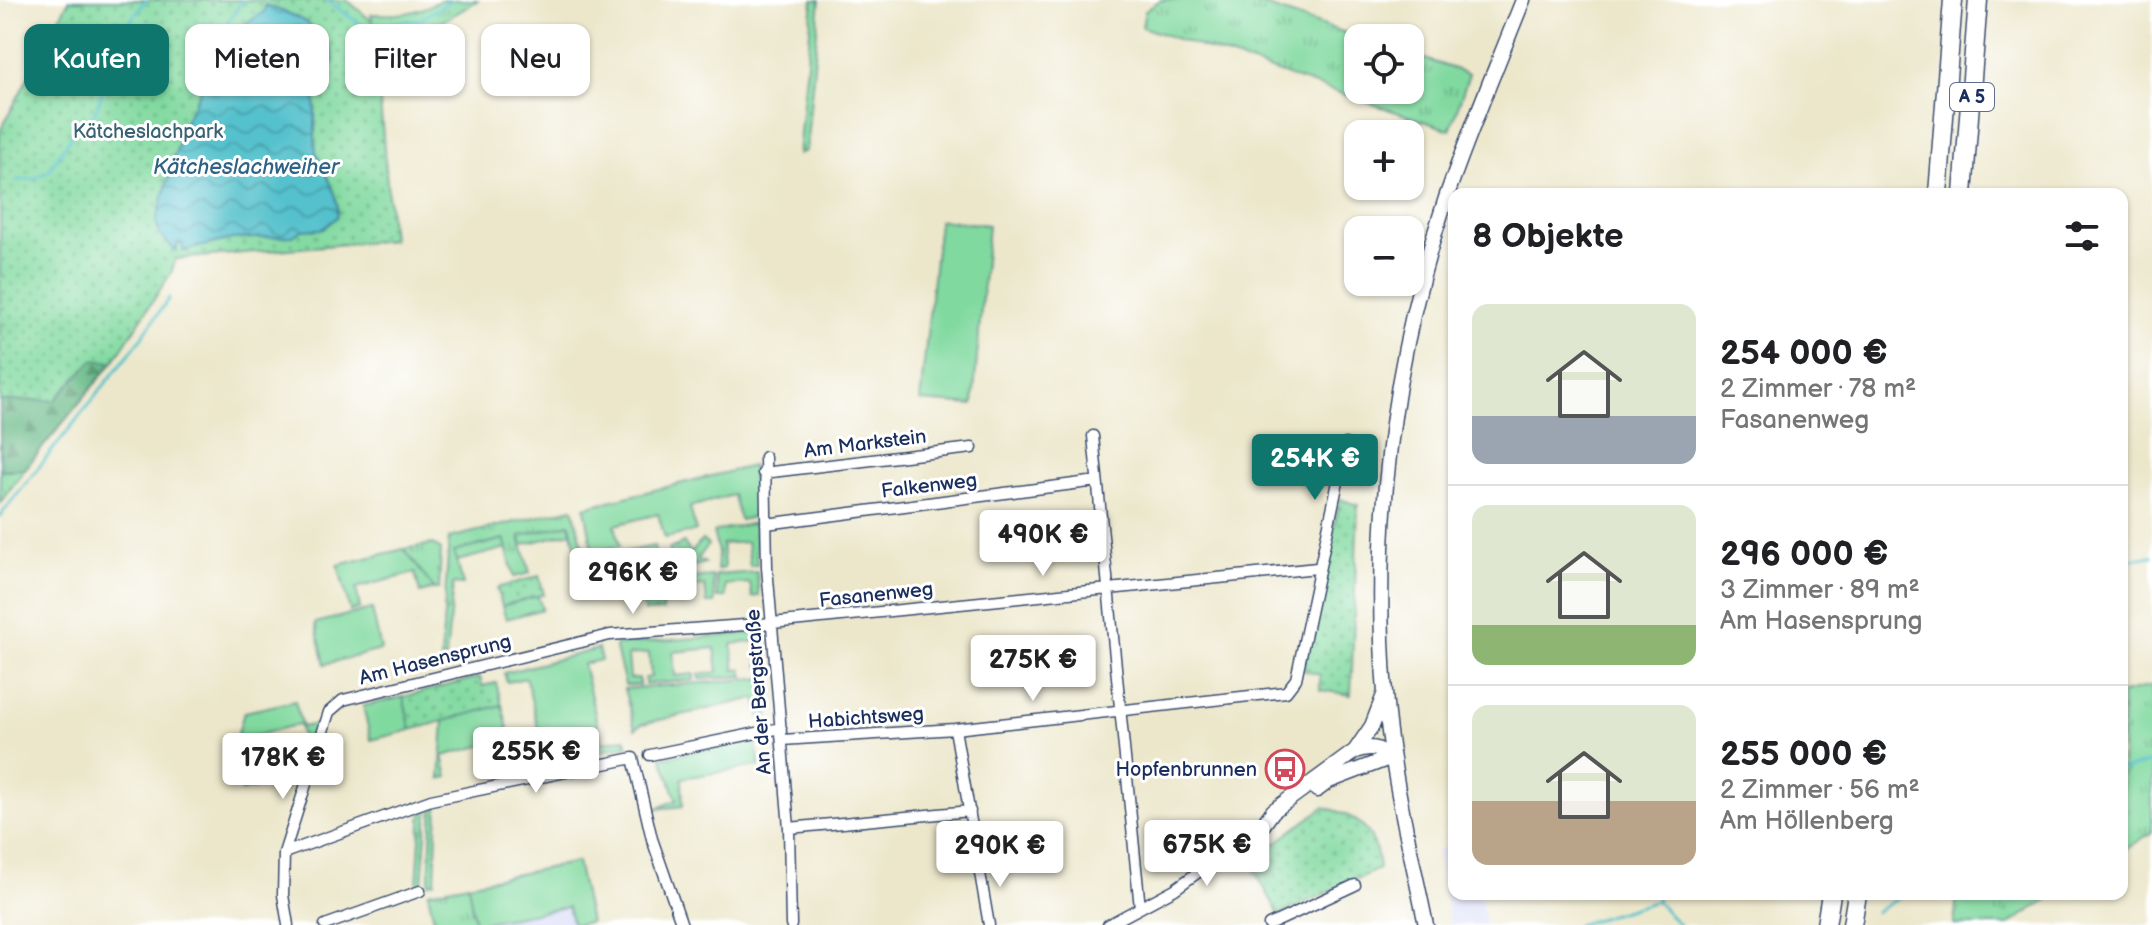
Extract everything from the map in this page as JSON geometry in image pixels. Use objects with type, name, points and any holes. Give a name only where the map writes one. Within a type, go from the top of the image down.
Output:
[{"type":"highway","name":"A 5","points":[[1938,188],[1953,0]]},
{"type":"highway","name":"A 5","points":[[1963,188],[1978,0]]},
{"type":"highway","points":[[1826,925],[1830,900]]},
{"type":"highway","points":[[1852,925],[1856,900]]},
{"type":"main road","points":[[1450,188],[1523,0]]},
{"type":"main road","points":[[1426,925],[1397,788],[1385,693],[1381,609],[1383,506],[1395,399],[1417,296],[1448,193]]},
{"type":"main road","points":[[1263,825],[1273,811],[1355,751],[1372,726],[1385,693]]},
{"type":"main road","points":[[1355,751],[1376,747],[1392,757]]},
{"type":"main road","points":[[1263,825],[1277,819],[1329,781],[1392,757]]},
{"type":"main road","points":[[1364,767],[1386,776],[1397,788]]},
{"type":"street","points":[[1093,436],[1140,908]]},
{"type":"street","points":[[1317,568],[1346,444]]},
{"type":"street","name":"Am Markstein","points":[[763,473],[972,448]]},
{"type":"street","name":"An der Bergstraße","points":[[765,457],[763,473],[772,623],[789,828],[791,925]]},
{"type":"street","name":"Falkenweg","points":[[766,524],[1097,481]]},
{"type":"street","name":"Fasanenweg","points":[[772,623],[1317,568]]},
{"type":"street","name":"Habichtsweg","points":[[782,740],[955,729],[1286,692],[1296,679],[1317,568]]},
{"type":"street","name":"Am Hasensprung","points":[[288,925],[283,895],[284,853],[329,712],[343,700],[610,635],[772,623]]},
{"type":"street","points":[[650,755],[781,728]]},
{"type":"street","points":[[955,729],[989,925]]},
{"type":"street","points":[[284,853],[431,800],[633,758],[652,839],[682,925]]},
{"type":"street","points":[[789,828],[970,811]]},
{"type":"street","points":[[1108,925],[1127,920],[1263,825]]},
{"type":"street","points":[[1269,925],[1355,885]]},
{"type":"street","points":[[325,925],[420,891]]},
{"type":"shaded area","points":[[1448,846],[1448,900],[1482,900],[1486,925],[1450,925],[1437,851]]},
{"type":"shaded area","points":[[568,906],[573,925],[470,925],[476,924]]},
{"type":"green space","name":"Kätcheslachpark","points":[[69,0],[347,0],[373,22],[345,24],[345,96],[379,96],[392,240],[176,259],[171,273],[113,362],[93,360],[55,400],[0,401],[0,131],[24,85],[24,96],[169,96],[169,24],[56,24]]},
{"type":"green space","points":[[440,0],[478,0],[433,24],[373,24],[371,14],[407,13]]},
{"type":"green space","points":[[813,0],[820,0],[806,151],[798,154]]},
{"type":"green space","points":[[1161,0],[1247,0],[1344,32],[1344,95],[1142,27],[1145,10]]},
{"type":"green space","points":[[1424,59],[1469,74],[1450,130],[1372,104],[1424,104]]},
{"type":"green space","points":[[939,220],[988,225],[973,405],[920,401]]},
{"type":"green space","points":[[93,360],[113,362],[25,469],[0,470],[0,401],[54,400]]},
{"type":"green space","points":[[752,466],[755,517],[740,520],[733,495],[690,507],[696,531],[665,538],[658,514],[615,525],[620,546],[593,553],[585,507]]},
{"type":"green space","points":[[25,469],[0,503],[0,470]]},
{"type":"green space","points":[[1340,499],[1358,505],[1351,695],[1320,690],[1320,675],[1303,670]]},
{"type":"green space","points":[[573,508],[585,555],[578,557],[570,524],[520,536],[530,573],[514,577],[504,539],[455,552],[463,585],[453,584],[446,658],[441,659],[449,538]]},
{"type":"green space","points":[[754,523],[757,565],[750,566],[747,542],[722,544],[724,568],[717,570],[718,552],[713,532]]},
{"type":"green space","points":[[570,524],[572,532],[522,545],[520,536]]},
{"type":"green space","points":[[504,539],[507,548],[457,561],[454,552]]},
{"type":"green space","points":[[702,540],[708,545],[698,559],[705,563],[676,571],[669,549],[684,543],[690,552]]},
{"type":"green space","points":[[433,544],[441,550],[439,589],[434,589],[404,549]]},
{"type":"green space","points":[[654,546],[663,611],[644,612],[641,568],[623,569],[620,553]]},
{"type":"green space","points":[[404,549],[434,589],[420,593],[415,573],[356,588],[360,608],[350,611],[338,565]]},
{"type":"green space","points":[[757,572],[759,596],[752,597],[750,583],[725,585],[726,597],[718,598],[716,575]]},
{"type":"green space","points":[[539,576],[544,594],[502,606],[497,588]]},
{"type":"green space","points":[[713,576],[715,603],[707,603],[705,586],[666,589],[665,580]]},
{"type":"green space","points":[[538,596],[542,609],[506,619],[502,606]]},
{"type":"green space","points":[[372,609],[381,650],[325,664],[315,623]]},
{"type":"green space","points":[[763,632],[766,670],[759,667],[756,641],[732,644],[735,670],[741,669],[744,676],[700,679],[699,674],[718,672],[715,648],[673,652],[675,676],[694,674],[694,680],[645,684],[645,678],[651,677],[649,653],[628,655],[630,679],[639,678],[640,685],[625,685],[615,645]]},
{"type":"green space","points":[[598,649],[601,660],[583,664],[602,743],[625,738],[628,745],[527,767],[526,761],[545,756],[528,686],[526,678],[507,682],[504,673]]},
{"type":"green space","points":[[480,677],[482,686],[496,683],[502,705],[411,730],[403,697]]},
{"type":"green space","points":[[765,678],[769,716],[761,719],[756,698],[642,724],[635,729],[624,689]]},
{"type":"green space","points":[[2152,686],[2152,832],[2128,848],[2128,692]]},
{"type":"green space","points":[[403,697],[411,730],[371,740],[363,706]]},
{"type":"green space","points":[[295,701],[302,727],[316,724],[309,748],[305,749],[299,724],[247,738],[252,758],[261,756],[263,765],[277,761],[282,781],[242,791],[237,772],[226,774],[244,712]]},
{"type":"green space","points":[[502,705],[517,763],[511,764],[504,740],[443,756],[448,777],[440,779],[444,721]]},
{"type":"green space","points":[[755,738],[760,766],[682,778],[683,806],[655,809],[677,800],[662,758]]},
{"type":"green space","points":[[438,803],[435,882],[429,883],[433,804]]},
{"type":"green space","points":[[1324,807],[1347,815],[1364,827],[1374,844],[1379,869],[1279,915],[1250,862]]},
{"type":"green space","points":[[428,808],[422,884],[417,885],[422,809]]},
{"type":"green space","points":[[577,862],[590,922],[573,925],[568,907],[475,924],[468,884]]},
{"type":"green space","points":[[468,884],[475,924],[435,925],[428,892]]},
{"type":"green space","points":[[1956,900],[2047,900],[2008,925],[1954,925]]},
{"type":"water","points":[[265,5],[308,24],[245,24],[264,12]]},
{"type":"water","points":[[329,46],[330,48],[334,60],[329,73]]},
{"type":"water","name":"Kätcheslachweiher","points":[[198,96],[315,96],[316,151],[337,201],[337,217],[323,229],[302,230],[293,236],[232,239],[183,251],[183,244],[178,243],[176,251],[160,235],[156,222],[184,123]]},
{"type":"waterway","points":[[17,180],[34,179],[49,171],[71,136],[95,113],[124,29],[146,0]]},
{"type":"waterway","points":[[226,24],[243,0]]},
{"type":"waterway","points":[[327,0],[364,27],[421,19],[452,0]]},
{"type":"waterway","points":[[0,516],[137,344],[169,298]]},
{"type":"waterway","points":[[2128,560],[2152,556]]},
{"type":"waterway","points":[[2128,768],[2152,762]]},
{"type":"waterway","points":[[1577,925],[1657,900]]},
{"type":"waterway","points":[[1876,912],[1895,900]]},
{"type":"waterway","points":[[1657,902],[1679,925]]},
{"type":"place","name":"Hopfenbrunnen","points":[[1285,769]]}]
